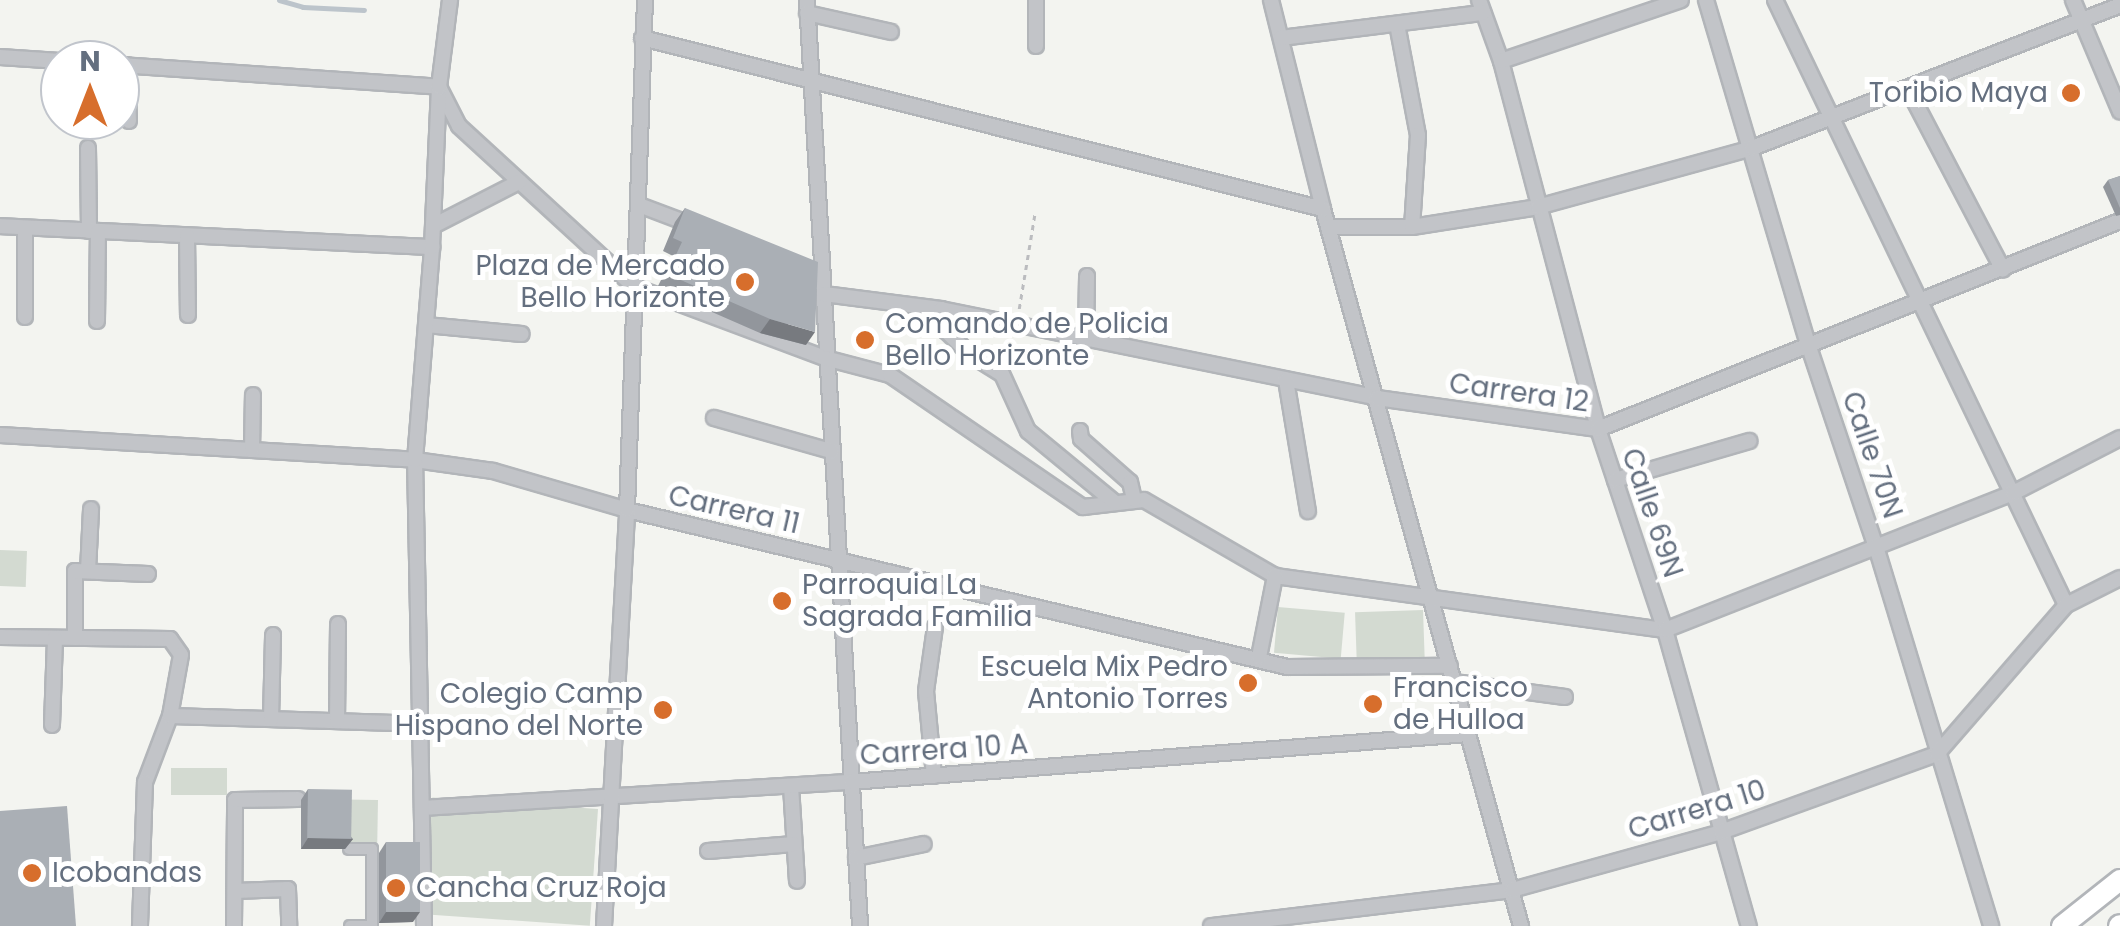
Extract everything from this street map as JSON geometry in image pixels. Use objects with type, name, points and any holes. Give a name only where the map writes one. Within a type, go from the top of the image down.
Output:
[{"type":"main road","points":[[2062,926],[2120,880]]},
{"type":"street","points":[[424,926],[415,460],[432,246],[438,87],[450,0]]},
{"type":"street","points":[[604,926],[627,510],[645,0]]},
{"type":"street","points":[[1036,0],[1036,46]]},
{"type":"street","points":[[1501,61],[1681,0]]},
{"type":"street","name":"Calle 70N","points":[[1706,0],[1809,346],[1877,550],[1991,926]]},
{"type":"street","points":[[1775,0],[2066,605]]},
{"type":"street","points":[[2073,0],[2084,18],[2120,111]]},
{"type":"street","points":[[1269,1],[1521,926]]},
{"type":"street","points":[[1328,227],[1412,227],[1538,207],[1752,148],[2120,5]]},
{"type":"street","points":[[860,926],[808,82],[807,6],[891,32]]},
{"type":"street","points":[[1281,38],[1396,24],[1481,6]]},
{"type":"street","name":"Calle 69N","points":[[1481,6],[1501,61],[1598,430],[1665,630],[1750,926]]},
{"type":"street","points":[[1396,24],[1418,134],[1412,227]]},
{"type":"street","points":[[642,38],[1323,208]]},
{"type":"street","points":[[0,58],[40,60]]},
{"type":"street","points":[[140,66],[438,87]]},
{"type":"street","points":[[438,87],[459,126],[634,287],[825,358],[890,375],[1083,507],[1144,500],[1275,576],[1665,630],[1877,550],[2012,493],[2120,438]]},
{"type":"street","points":[[1908,88],[2004,270]]},
{"type":"street","points":[[88,148],[97,322]]},
{"type":"street","points":[[433,226],[519,182]]},
{"type":"street","points":[[639,204],[706,230]]},
{"type":"street","name":"Carrera 12","points":[[824,294],[941,309],[1377,398],[1598,430],[2120,222]]},
{"type":"street","points":[[0,226],[432,246]]},
{"type":"street","points":[[25,228],[25,317]]},
{"type":"street","points":[[187,236],[188,315]]},
{"type":"street","points":[[1086,341],[1087,276]]},
{"type":"street","points":[[941,309],[946,330],[971,355],[1002,374],[1028,431],[1114,502]]},
{"type":"street","points":[[426,326],[522,334]]},
{"type":"street","points":[[1286,380],[1308,511]]},
{"type":"street","points":[[252,450],[253,396]]},
{"type":"street","points":[[714,418],[831,451]]},
{"type":"street","points":[[1080,430],[1081,439],[1130,482],[1134,500]]},
{"type":"street","name":"Carrera 11","points":[[0,435],[415,460],[494,470],[627,510],[1259,658],[1286,668],[1450,666]]},
{"type":"street","points":[[1615,480],[1748,441]]},
{"type":"street","points":[[88,571],[90,509]]},
{"type":"street","points":[[75,638],[75,572],[148,574]]},
{"type":"street","points":[[1259,658],[1275,576]]},
{"type":"street","name":"Carrera 10","points":[[1211,926],[1512,890],[1721,832],[1937,754],[2066,605],[2120,578]]},
{"type":"street","points":[[338,624],[338,721]]},
{"type":"street","points":[[934,776],[926,692],[935,627]]},
{"type":"street","points":[[271,719],[273,635]]},
{"type":"street","points":[[0,637],[170,639],[177,649],[182,664],[170,716],[145,782],[140,926]]},
{"type":"street","points":[[52,725],[54,638]]},
{"type":"street","points":[[1454,682],[1565,696]]},
{"type":"street","points":[[170,716],[420,724]]},
{"type":"street","name":"Carrera 10 A","points":[[422,808],[851,782],[1468,734]]},
{"type":"street","points":[[790,786],[797,881]]},
{"type":"street","points":[[234,926],[235,800],[298,799]]},
{"type":"street","points":[[708,850],[794,844]]},
{"type":"street","points":[[856,858],[924,844]]},
{"type":"street","points":[[349,849],[372,849],[372,926],[350,926]]},
{"type":"street","points":[[235,891],[288,889],[289,926]]},
{"type":"path","points":[[1016,326],[1035,212]]},
{"type":"shaded area","points":[[0,550],[27,551],[26,587],[0,586]]},
{"type":"shaded area","points":[[1278,607],[1345,613],[1341,659],[1274,653]]},
{"type":"shaded area","points":[[1423,610],[1425,659],[1357,661],[1355,612]]},
{"type":"shaded area","points":[[171,768],[227,768],[227,795],[171,795]]},
{"type":"shaded area","points":[[432,797],[598,809],[590,926],[424,914]]},
{"type":"shaded area","points":[[344,799],[378,800],[377,846],[343,845]]},
{"type":"building","points":[[2120,176],[2120,208],[2108,180]]},
{"type":"building","points":[[685,208],[818,262],[815,332],[770,319],[667,274],[682,242],[673,238]]},
{"type":"building","points":[[308,789],[352,790],[351,839],[307,838]]},
{"type":"building","name":"Icobandas","points":[[67,806],[76,926],[0,926],[0,811]]},
{"type":"building","name":"Cancha Cruz Roja","points":[[386,842],[420,842],[420,912],[386,912]]},
{"type":"waterway","points":[[279,0],[303,7],[364,10]]},
{"type":"place","name":"Toribio Maya","points":[[2071,93]]},
{"type":"place","name":"Plaza de Mercado Bello Horizonte","points":[[745,282]]},
{"type":"place","name":"Comando de Policia Bello Horizonte","points":[[865,340]]},
{"type":"place","name":"Parroquia La Sagrada Familia","points":[[782,601]]},
{"type":"place","name":"Escuela Mix Pedro Antonio Torres","points":[[1248,683]]},
{"type":"place","name":"Francisco de Hulloa","points":[[1373,704]]},
{"type":"place","name":"Colegio Camp Hispano del Norte","points":[[663,710]]},
{"type":"place","name":"Icobandas","points":[[32,873]]},
{"type":"place","name":"Cancha Cruz Roja","points":[[396,888]]}]
